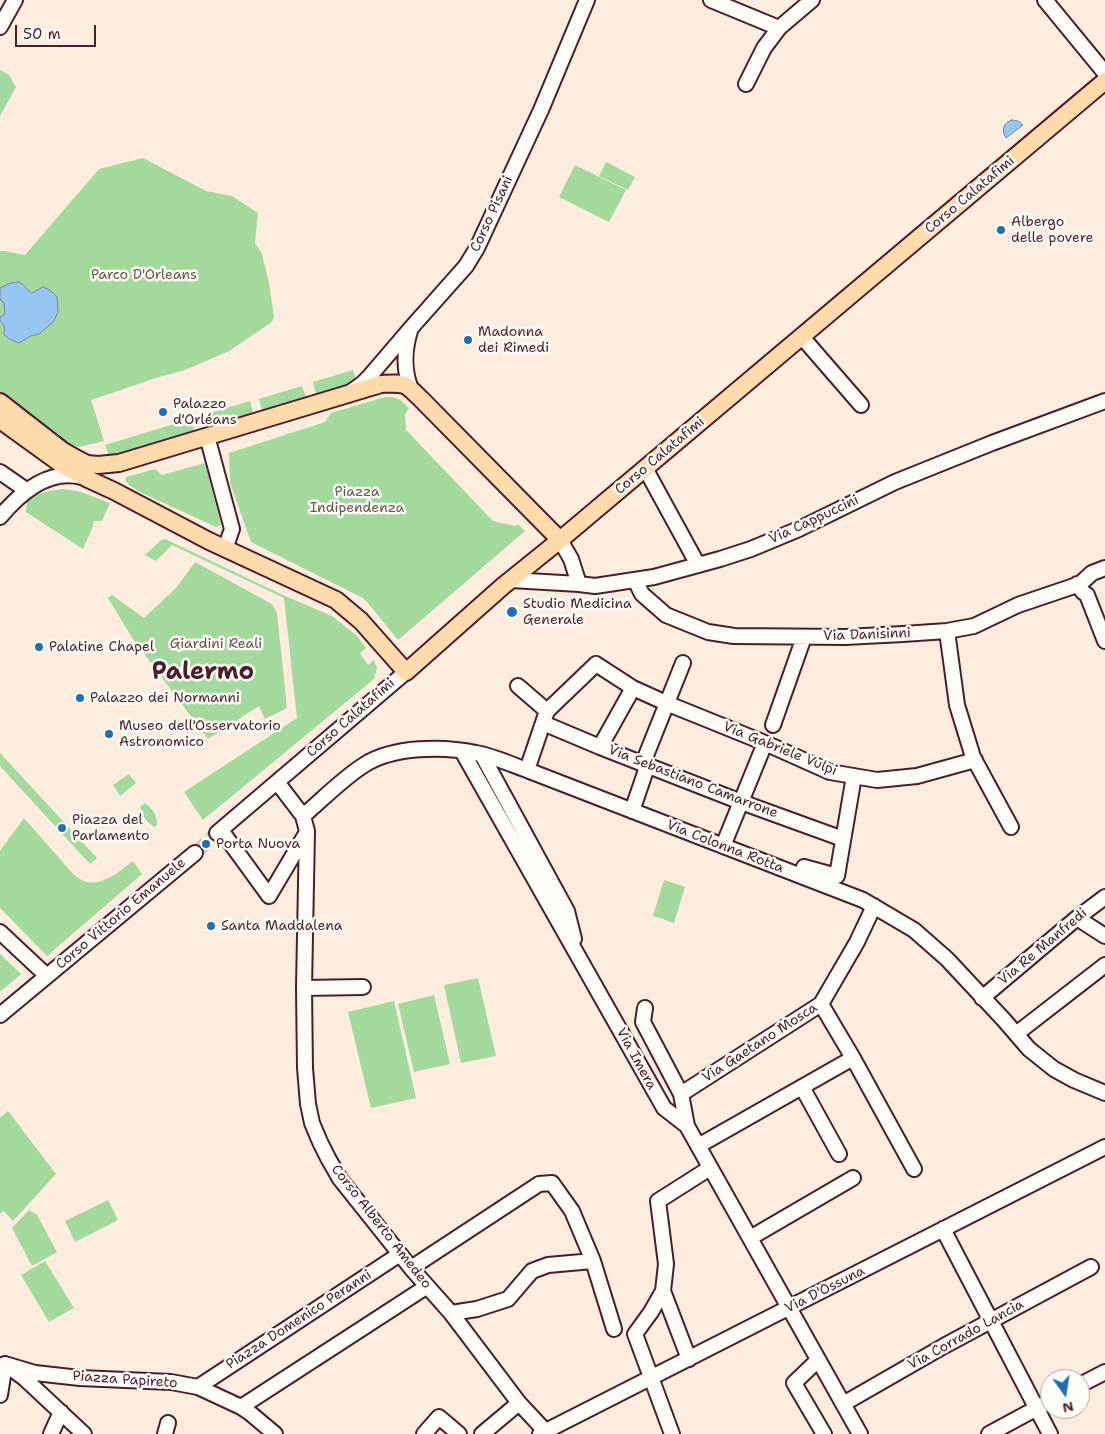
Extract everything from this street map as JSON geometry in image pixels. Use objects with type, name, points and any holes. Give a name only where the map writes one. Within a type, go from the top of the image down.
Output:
[{"type":"main road","name":"Corso Calatafimi","points":[[406,672],[511,580],[1105,81]]},
{"type":"main road","points":[[0,402],[63,451],[88,464],[107,465],[381,384],[401,383],[411,389],[560,540]]},
{"type":"main road","points":[[0,420],[61,464],[88,479],[225,549],[336,600],[361,621],[406,672]]},
{"type":"main road","points":[[114,491],[106,477],[111,468],[119,463]]},
{"type":"street","points":[[0,8],[4,0]]},
{"type":"street","points":[[0,27],[15,0]]},
{"type":"street","name":"Corso Pisani","points":[[347,394],[369,377],[466,266],[477,248],[541,110],[587,0]]},
{"type":"street","points":[[711,0],[779,28]]},
{"type":"street","points":[[746,84],[764,48],[779,28],[812,0]]},
{"type":"street","points":[[1045,0],[1105,72]]},
{"type":"street","points":[[411,328],[404,362],[411,389]]},
{"type":"street","points":[[802,336],[861,405]]},
{"type":"street","name":"Via Cappuccini","points":[[511,580],[595,586],[654,577],[698,565],[751,549],[799,529],[895,482],[1105,401]]},
{"type":"street","points":[[207,436],[232,529],[225,549]]},
{"type":"street","points":[[645,468],[698,565]]},
{"type":"street","points":[[0,472],[26,490]]},
{"type":"street","points":[[0,516],[14,500],[44,479],[72,474],[88,479]]},
{"type":"street","points":[[560,540],[571,559],[579,584]]},
{"type":"street","name":"Via Danisinni","points":[[635,580],[642,594],[666,615],[708,632],[734,636],[845,637],[947,631],[974,626],[1018,606],[1077,584],[1092,573],[1105,568]]},
{"type":"street","points":[[1077,584],[1087,594],[1105,641]]},
{"type":"street","points":[[947,631],[957,705],[975,760],[1011,827]]},
{"type":"street","points":[[773,725],[804,637]]},
{"type":"street","points":[[632,812],[646,770],[644,763],[683,663]]},
{"type":"street","name":"Via Gabriele Vulpi","points":[[545,717],[596,664],[633,688],[830,772],[877,780],[918,776],[975,760]]},
{"type":"street","name":"Corso Calatafimi","points":[[307,831],[269,896],[219,831],[406,672]]},
{"type":"street","name":"Via Sebastiano Camarrone","points":[[518,686],[545,717],[600,747],[741,802],[843,839]]},
{"type":"street","points":[[600,747],[633,688]]},
{"type":"street","points":[[527,770],[545,717]]},
{"type":"street","points":[[722,846],[765,743]]},
{"type":"street","name":"Via Colonna Rotta","points":[[303,816],[366,763],[387,755],[428,749],[482,754],[863,900],[914,930],[947,959],[1029,1049],[1054,1069],[1105,1093]]},
{"type":"street","name":"Via Imera","points":[[462,751],[664,1108],[687,1126],[860,1434]]},
{"type":"street","points":[[482,754],[567,911],[578,957]]},
{"type":"street","points":[[801,876],[804,867],[836,876],[854,776]]},
{"type":"street","name":"Corso Alberto Amedeo","points":[[277,782],[303,816],[307,831],[304,988],[305,1081],[312,1123],[340,1179],[426,1287],[451,1313],[544,1433]]},
{"type":"street","name":"Corso Vittorio Emanuele","points":[[0,1015],[195,852]]},
{"type":"street","name":"Via Re Manfredi","points":[[982,998],[1105,896]]},
{"type":"street","name":"Via Gaetano Mosca","points":[[681,1094],[821,1004],[857,942],[874,906]]},
{"type":"street","points":[[1077,918],[1105,936]]},
{"type":"street","points":[[0,932],[47,976]]},
{"type":"street","points":[[1016,1034],[1105,965]]},
{"type":"street","points":[[304,988],[363,986]]},
{"type":"street","points":[[821,1004],[914,1169]]},
{"type":"street","points":[[645,1008],[643,1022],[681,1094],[687,1126]]},
{"type":"street","points":[[698,1146],[853,1058]]},
{"type":"street","points":[[802,1087],[839,1154]]},
{"type":"street","name":"Via D'Ossuna","points":[[544,1433],[1105,1147]]},
{"type":"street","points":[[672,1434],[635,1334],[663,1291],[666,1264],[658,1201],[710,1168]]},
{"type":"street","points":[[750,1238],[853,1178]]},
{"type":"street","points":[[411,1268],[539,1184],[552,1183],[572,1211],[594,1260],[614,1329]]},
{"type":"street","points":[[943,1229],[1050,1434]]},
{"type":"street","name":"Piazza Domenico Peranni","points":[[198,1387],[400,1254]]},
{"type":"street","points":[[451,1313],[477,1309],[508,1299],[532,1271],[548,1266],[594,1260]]},
{"type":"street","name":"Via Corrado Lancia","points":[[843,1404],[1090,1267]]},
{"type":"street","points":[[241,1407],[426,1287]]},
{"type":"street","points":[[663,1291],[689,1359]]},
{"type":"street","points":[[818,1360],[794,1383],[824,1434]]},
{"type":"street","points":[[0,1395],[2,1362]]},
{"type":"street","points":[[2,1362],[24,1378],[84,1434]]},
{"type":"street","name":"Piazza Papireto","points":[[2,1362],[35,1373],[80,1378],[171,1382],[198,1387],[241,1407],[275,1434]]},
{"type":"street","points":[[1090,1380],[1105,1372]]},
{"type":"street","points":[[482,1434],[519,1403]]},
{"type":"street","points":[[990,1434],[1040,1406]]},
{"type":"street","points":[[51,1434],[60,1412]]},
{"type":"street","points":[[424,1434],[439,1416],[459,1434]]},
{"type":"green space","points":[[0,70],[9,75],[16,87],[0,116]]},
{"type":"green space","name":"Parco D'Orleans","points":[[143,158],[206,191],[232,196],[258,213],[255,243],[262,254],[274,317],[272,322],[229,351],[185,370],[91,400],[104,441],[79,447],[71,445],[0,392],[0,251],[25,255],[99,169]]},
{"type":"green space","points":[[606,162],[635,177],[628,190],[599,176]]},
{"type":"green space","points":[[575,165],[626,190],[609,222],[559,197]]},
{"type":"green space","points":[[353,370],[357,382],[316,394],[313,382]]},
{"type":"green space","points":[[302,386],[306,397],[262,410],[259,399]]},
{"type":"green space","name":"Piazza Indipendenza","points":[[385,397],[398,399],[409,408],[405,414],[406,430],[493,521],[515,526],[518,524],[525,531],[398,640],[363,598],[251,542],[230,483],[229,453],[325,422],[331,413]]},
{"type":"green space","points":[[250,401],[253,413],[213,425],[211,416],[213,412]]},
{"type":"green space","points":[[187,420],[191,422],[194,431],[109,456],[105,445]]},
{"type":"green space","points":[[205,463],[221,525],[216,527],[142,493],[129,485],[125,480],[126,477],[155,469],[162,475]]},
{"type":"green space","points":[[63,489],[78,491],[110,503],[102,521],[94,521],[83,549],[26,512],[27,500],[44,492]]},
{"type":"green space","points":[[165,539],[285,596],[332,616],[356,635],[366,648],[360,653],[368,665],[374,660],[377,668],[374,679],[203,820],[184,792],[297,718],[284,598],[172,545],[156,561],[145,555],[161,540]]},
{"type":"green space","name":"Giardini Reali","points":[[195,562],[272,604],[277,613],[287,708],[265,719],[259,706],[208,739],[133,639],[108,598],[112,595],[144,618],[176,588]]},
{"type":"green space","points":[[0,753],[97,858],[90,864],[0,766]]},
{"type":"green space","points":[[129,774],[136,783],[120,796],[113,785]]},
{"type":"green space","points":[[145,803],[155,815],[157,825],[154,827],[147,821],[141,810],[140,807]]},
{"type":"green space","points":[[24,818],[74,875],[83,881],[90,883],[104,880],[133,861],[142,874],[47,956],[0,908],[0,851]]},
{"type":"green space","points":[[664,880],[685,887],[674,923],[653,916]]},
{"type":"green space","points":[[0,954],[21,974],[0,992]]},
{"type":"green space","points":[[478,978],[496,1056],[461,1063],[444,985]]},
{"type":"green space","points":[[434,995],[450,1064],[414,1072],[398,1004]]},
{"type":"green space","points":[[394,1001],[416,1098],[371,1108],[348,1012]]},
{"type":"green space","points":[[8,1111],[56,1174],[13,1221],[4,1211],[0,1214],[0,1118]]},
{"type":"green space","points":[[108,1200],[118,1220],[75,1242],[65,1221]]},
{"type":"green space","points":[[29,1210],[37,1215],[57,1252],[32,1266],[12,1228]]},
{"type":"green space","points":[[45,1261],[74,1308],[49,1322],[21,1275]]},
{"type":"water","points":[[1012,120],[1018,121],[1023,125],[1006,138],[1004,127]]},
{"type":"water","points":[[18,282],[23,284],[32,293],[43,287],[50,290],[57,297],[58,312],[54,321],[39,334],[19,343],[9,339],[4,334],[4,327],[0,321],[0,317],[5,314],[4,303],[0,299],[0,288]]},
{"type":"tunnel","points":[[195,853],[217,833]]},
{"type":"place","name":"Albergo delle povere","points":[[1001,230]]},
{"type":"place","name":"Madonna dei Rimedi","points":[[468,340]]},
{"type":"place","name":"Palazzo d'Orléans","points":[[163,412]]},
{"type":"place","name":"Studio Medicina Generale","points":[[512,612]]},
{"type":"place","name":"Palatine Chapel","points":[[39,647]]},
{"type":"place","name":"Palazzo dei Normanni","points":[[80,698]]},
{"type":"place","name":"Museo dell'Osservatorio Astronomico","points":[[109,734]]},
{"type":"place","name":"Piazza del Parlamento","points":[[62,828]]},
{"type":"place","name":"Porta Nuova","points":[[206,844]]},
{"type":"place","name":"Santa Maddalena","points":[[211,926]]},
{"type":"district","name":"Palermo","points":[[203,673]]}]
